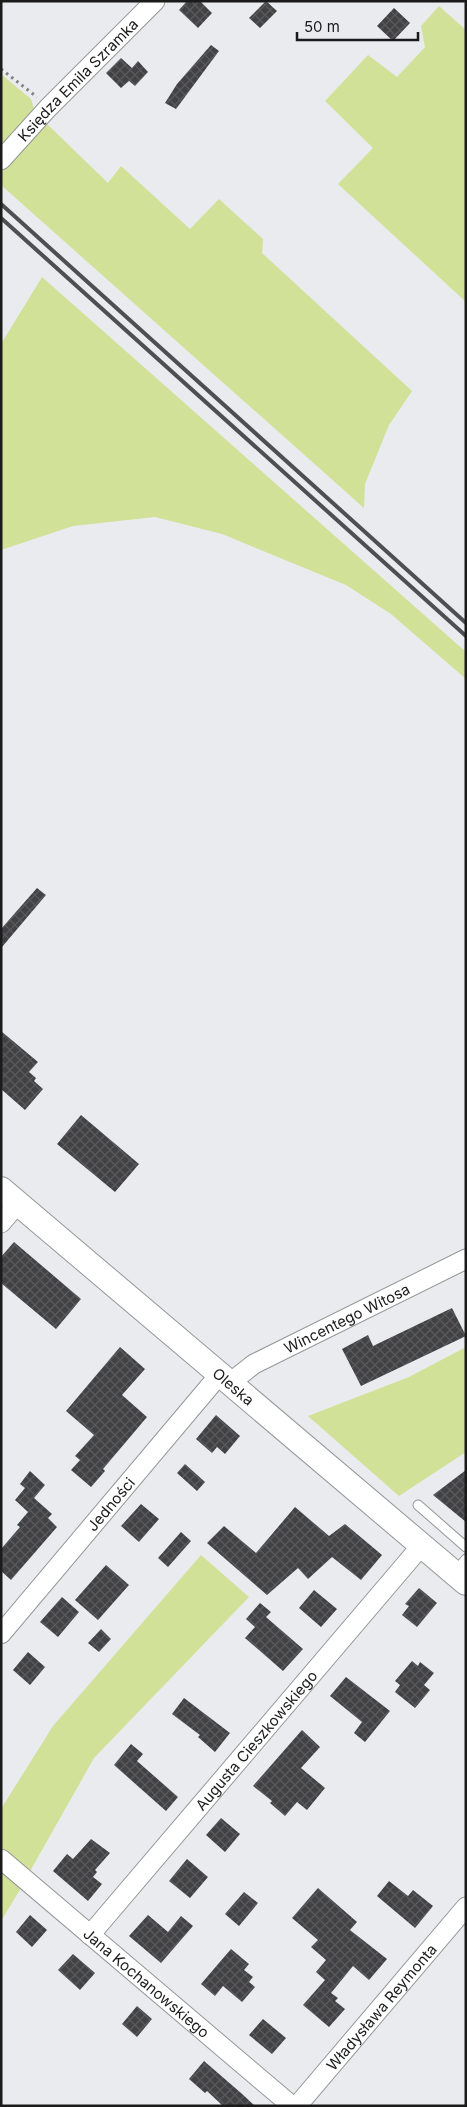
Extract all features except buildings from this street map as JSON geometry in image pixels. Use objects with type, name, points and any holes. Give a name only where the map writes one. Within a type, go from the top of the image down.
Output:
[{"type":"street","name":"Księdza Emila Szramka","points":[[1,160],[48,108],[155,1]]},
{"type":"street","points":[[1,1223],[10,1196]]},
{"type":"street","name":"Oleska","points":[[10,1196],[422,1545],[462,1572]]},
{"type":"street","name":"Wincentego Witosa","points":[[225,1379],[466,1260]]},
{"type":"street","name":"Jedności","points":[[1,1634],[225,1379]]},
{"type":"street","name":"Augusta Cieszkowskiego","points":[[90,1935],[422,1545]]},
{"type":"street","name":"Jana Kochanowskiego","points":[[1,1859],[292,2106]]},
{"type":"street","name":"Władysława Reymonta","points":[[297,2106],[466,1907]]},
{"type":"lane","points":[[418,1505],[466,1546]]},
{"type":"path","points":[[1,69],[48,108]]},
{"type":"green space","points":[[439,6],[466,30],[466,302],[338,184],[373,148],[325,101],[368,55],[397,77],[425,47],[421,26]]},
{"type":"green space","points":[[1,74],[31,99],[35,112],[1,149]]},
{"type":"green space","points":[[46,123],[108,183],[121,166],[190,229],[219,199],[263,239],[262,253],[412,391],[389,425],[365,484],[364,508],[1,185],[1,169]]},
{"type":"green space","points":[[42,277],[466,652],[466,679],[391,614],[346,585],[222,534],[155,517],[73,526],[1,550],[1,344]]},
{"type":"green space","points":[[466,1347],[466,1452],[399,1496],[308,1416],[409,1377]]},
{"type":"green space","points":[[201,1555],[249,1597],[94,1758],[29,1873],[1,1848],[1,1809],[53,1726]]},
{"type":"green space","points":[[1,1871],[21,1888],[1,1921]]},
{"type":"railway","points":[[1,204],[466,623]]},
{"type":"railway","points":[[1,218],[466,636]]}]
